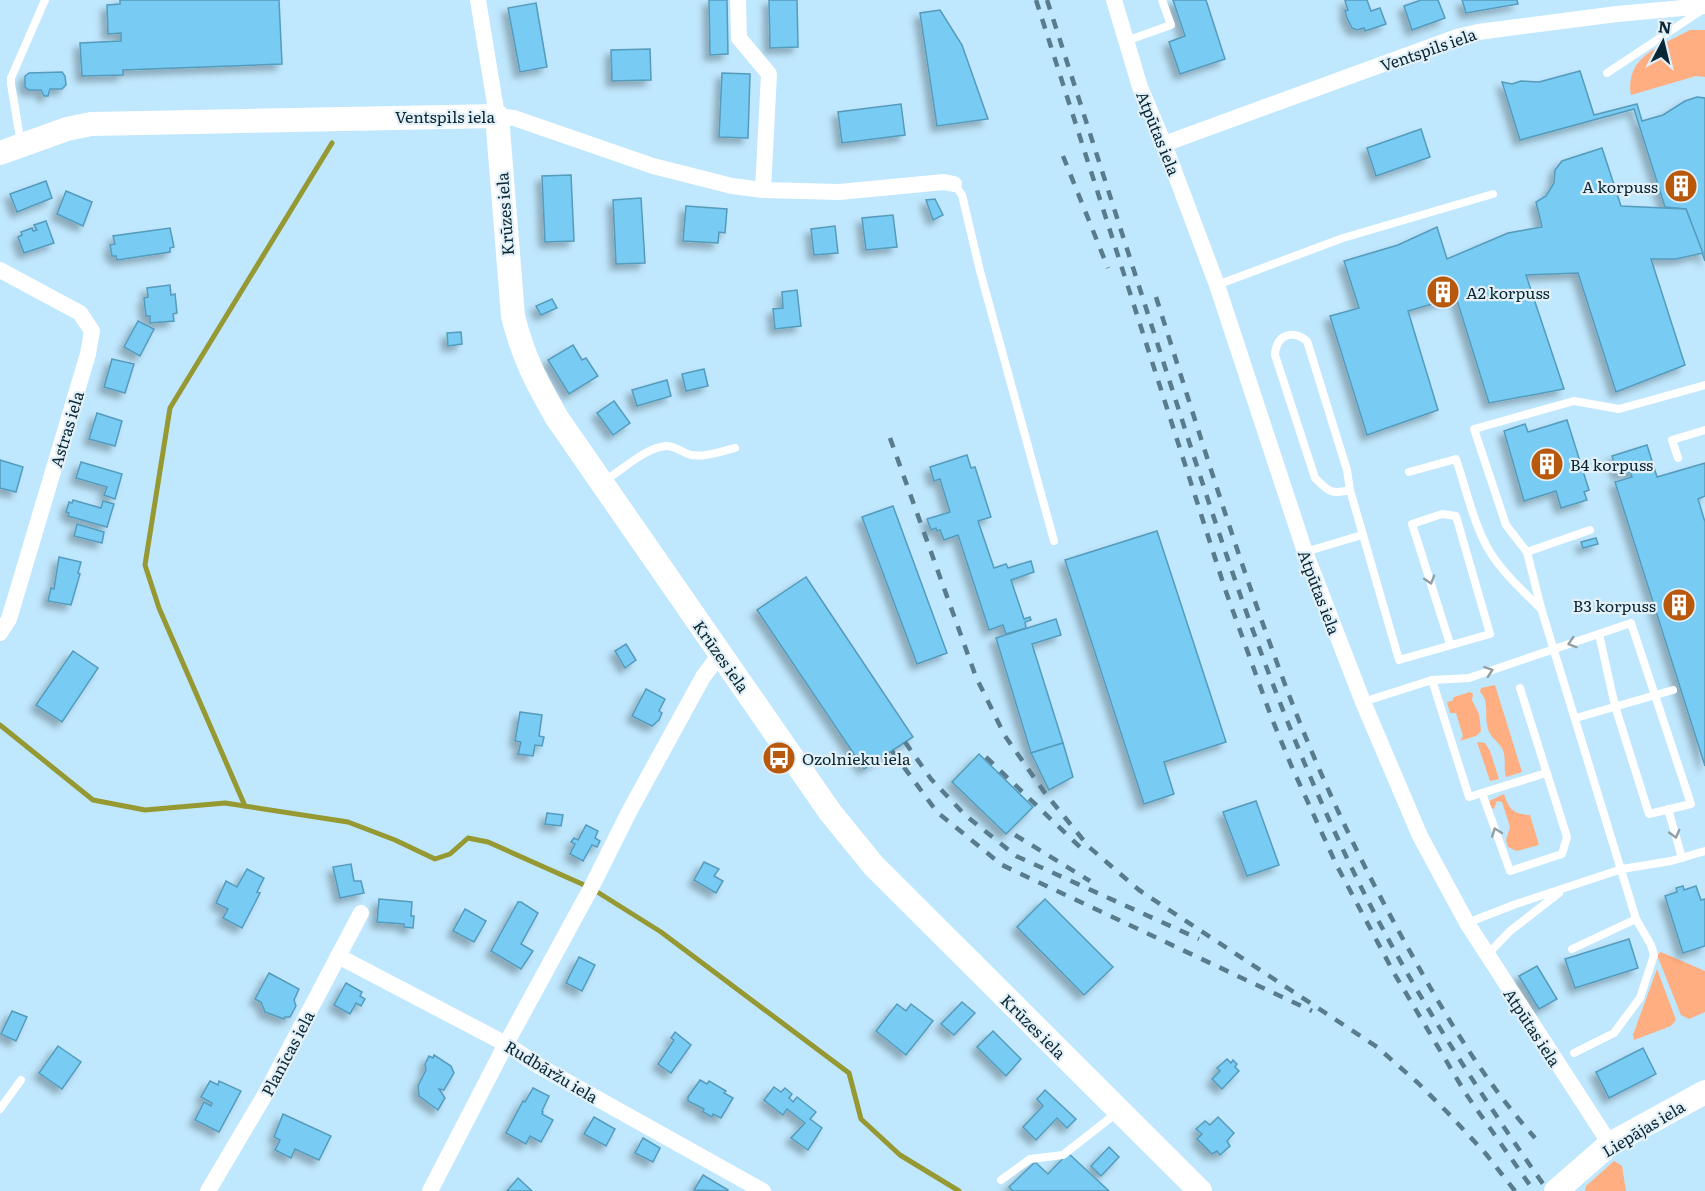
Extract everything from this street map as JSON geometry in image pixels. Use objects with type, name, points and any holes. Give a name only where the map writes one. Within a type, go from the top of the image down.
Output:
[{"type":"street","name":"Krūzes iela","points":[[478,0],[497,116],[513,316],[519,342],[537,384],[557,418],[830,812],[874,866],[1200,1191]]},
{"type":"street","points":[[738,0],[739,38],[769,74],[763,189]]},
{"type":"street","name":"Atpūtas iela","points":[[1114,0],[1140,87],[1164,144],[1216,285],[1305,552],[1363,702],[1420,836],[1487,956],[1611,1144]]},
{"type":"street","name":"Ventspils iela","points":[[1164,144],[1457,37],[1616,7],[1705,7]]},
{"type":"street","name":"Ventspils iela","points":[[10,149],[67,129],[91,124],[497,116],[514,118],[652,166],[732,186],[839,192],[944,182],[954,184]]},
{"type":"street","name":"Astras iela","points":[[0,270],[80,313],[92,331],[88,354],[9,619],[0,633]]},
{"type":"street","points":[[430,1191],[630,810],[703,677],[720,654]]},
{"type":"street","name":"Planīcas iela","points":[[208,1191],[266,1093],[361,913]]},
{"type":"street","name":"Rudbāržu iela","points":[[338,956],[506,1044],[539,1066],[763,1191]]},
{"type":"street","name":"Liepājas iela","points":[[1556,1191],[1611,1144],[1705,1092]]},
{"type":"lane","points":[[10,149],[12,78],[45,0]]},
{"type":"lane","points":[[1126,41],[1171,25],[1162,0]]},
{"type":"lane","points":[[1607,73],[1705,7]]},
{"type":"lane","points":[[954,184],[962,195],[988,304],[1054,541]]},
{"type":"lane","points":[[1216,285],[1343,238],[1493,194]]},
{"type":"lane","points":[[1350,490],[1337,493],[1329,491],[1315,478],[1275,355],[1279,341],[1288,335],[1295,334],[1307,341],[1347,470],[1362,535],[1399,660],[1490,634],[1456,516],[1443,514],[1412,524],[1450,644]]},
{"type":"lane","points":[[1574,1053],[1614,1033],[1640,998],[1654,955],[1636,919],[1541,609],[1527,552],[1506,525],[1474,429],[1574,401],[1619,409],[1705,385]]},
{"type":"lane","points":[[1678,458],[1672,440],[1705,430]]},
{"type":"lane","points":[[602,483],[658,448],[668,446],[678,448],[690,455],[735,448]]},
{"type":"lane","points":[[1409,472],[1456,459],[1490,553],[1510,578],[1541,609]]},
{"type":"lane","points":[[1527,552],[1590,530]]},
{"type":"lane","points":[[1305,552],[1362,535]]},
{"type":"lane","points":[[1363,702],[1432,680],[1469,678],[1631,623],[1691,804],[1649,814],[1615,706],[1599,634]]},
{"type":"lane","points":[[1432,680],[1469,797],[1546,773]]},
{"type":"lane","points":[[1482,793],[1510,871],[1562,854],[1567,837],[1520,688]]},
{"type":"lane","points":[[1576,718],[1672,690]]},
{"type":"lane","points":[[1668,809],[1682,858]]},
{"type":"lane","points":[[1467,922],[1622,869],[1682,858],[1705,851]]},
{"type":"lane","points":[[1487,956],[1510,931],[1565,888]]},
{"type":"lane","points":[[1572,949],[1636,919]]},
{"type":"lane","points":[[0,1109],[21,1080]]},
{"type":"lane","points":[[1001,1180],[1030,1159],[1063,1155],[1119,1111]]},
{"type":"shaded area","points":[[1690,30],[1705,30],[1705,77],[1696,76],[1631,95],[1631,82],[1639,62],[1657,47]]},
{"type":"shaded area","points":[[1495,685],[1522,772],[1506,777],[1502,748],[1489,732],[1486,702],[1480,692],[1481,688]]},
{"type":"shaded area","points":[[1470,692],[1473,694],[1472,700],[1479,714],[1481,731],[1476,736],[1460,741],[1463,736],[1456,713],[1450,713],[1447,702]]},
{"type":"shaded area","points":[[1477,742],[1485,743],[1490,751],[1499,779],[1490,781]]},
{"type":"shaded area","points":[[1504,794],[1512,810],[1530,815],[1539,845],[1517,851],[1508,847],[1506,840],[1510,827],[1502,802],[1497,801],[1494,809],[1491,808],[1489,801]]},
{"type":"shaded area","points":[[1661,952],[1705,971],[1705,1012],[1689,1019],[1681,1015],[1657,955]]},
{"type":"shaded area","points":[[1657,969],[1676,1020],[1671,1026],[1634,1040],[1633,1035]]},
{"type":"shaded area","points":[[1614,1161],[1622,1166],[1626,1191],[1585,1191],[1586,1186]]},
{"type":"building","points":[[120,0],[279,0],[282,64],[123,70],[123,75],[82,76],[80,43],[121,41],[121,33],[108,34],[107,5],[120,4]]},
{"type":"building","points":[[709,0],[727,0],[728,54],[710,55]]},
{"type":"building","points":[[769,0],[797,0],[798,47],[770,48]]},
{"type":"building","points":[[1173,0],[1206,0],[1225,59],[1180,74],[1169,42],[1185,36]]},
{"type":"building","points":[[1367,0],[1371,11],[1380,8],[1386,24],[1365,31],[1364,28],[1357,30],[1352,28],[1345,11],[1348,10],[1345,1]]},
{"type":"building","points":[[1421,0],[1438,0],[1445,18],[1412,30],[1404,6]]},
{"type":"building","points":[[1462,0],[1517,0],[1518,4],[1466,13]]},
{"type":"building","points":[[536,3],[547,67],[520,72],[508,8]]},
{"type":"building","points":[[940,10],[962,45],[988,119],[937,126],[920,13]]},
{"type":"building","points":[[650,49],[651,80],[612,81],[611,50]]},
{"type":"building","name":"A korpuss","points":[[1580,71],[1594,115],[1637,104],[1642,121],[1663,115],[1685,101],[1697,97],[1705,98],[1705,261],[1686,209],[1665,207],[1634,109],[1520,140],[1502,82],[1512,84],[1521,81],[1539,82]]},
{"type":"building","points":[[62,72],[66,85],[62,89],[50,89],[48,96],[44,96],[41,90],[29,90],[25,87],[25,76],[29,73]]},
{"type":"building","points":[[722,73],[750,74],[748,138],[719,137]]},
{"type":"building","points":[[901,104],[905,135],[842,143],[838,112]]},
{"type":"building","points":[[1421,129],[1430,157],[1376,176],[1367,148]]},
{"type":"building","name":"A2 korpuss","points":[[1602,148],[1621,206],[1686,209],[1703,253],[1676,259],[1651,259],[1685,365],[1616,392],[1578,273],[1526,275],[1564,389],[1489,403],[1456,297],[1408,311],[1438,410],[1367,435],[1330,316],[1359,308],[1344,261],[1398,245],[1437,227],[1447,259],[1508,233],[1542,227],[1536,202],[1546,196],[1554,183],[1555,170],[1562,161]]},
{"type":"building","points":[[571,175],[574,241],[545,242],[542,176]]},
{"type":"building","points":[[46,181],[52,198],[17,212],[10,194]]},
{"type":"building","points":[[66,191],[92,202],[83,226],[57,214]]},
{"type":"building","points":[[641,198],[645,263],[616,264],[613,200]]},
{"type":"building","points":[[935,199],[943,215],[933,220],[926,200]]},
{"type":"building","points":[[686,206],[727,209],[725,233],[719,232],[718,243],[683,241]]},
{"type":"building","points":[[893,215],[897,247],[866,250],[862,218]]},
{"type":"building","points":[[46,221],[54,243],[24,253],[18,237],[22,235],[21,232],[32,228],[33,231],[37,230],[34,225]]},
{"type":"building","points":[[835,226],[838,253],[814,255],[811,229]]},
{"type":"building","points":[[170,228],[174,247],[170,248],[170,252],[117,260],[116,256],[112,256],[110,245],[115,244],[113,236]]},
{"type":"building","points":[[170,285],[171,295],[175,294],[177,313],[173,314],[174,321],[150,323],[150,316],[146,316],[144,298],[148,297],[147,288]]},
{"type":"building","points":[[797,290],[801,326],[775,329],[773,309],[783,308],[782,292]]},
{"type":"building","points":[[552,299],[557,308],[541,315],[536,306]]},
{"type":"building","points":[[138,321],[154,329],[140,356],[124,347]]},
{"type":"building","points":[[461,332],[462,344],[448,346],[447,333]]},
{"type":"building","points":[[573,345],[582,360],[586,358],[598,376],[569,394],[548,360]]},
{"type":"building","points":[[112,359],[134,364],[125,393],[104,387]]},
{"type":"building","points":[[704,369],[708,386],[686,391],[682,374]]},
{"type":"building","points":[[667,380],[671,396],[637,406],[632,390]]},
{"type":"building","points":[[614,401],[630,423],[613,435],[597,413]]},
{"type":"building","points":[[97,413],[122,421],[115,446],[89,439]]},
{"type":"building","name":"B4 korpuss","points":[[1567,420],[1589,490],[1584,492],[1587,500],[1561,508],[1556,491],[1524,501],[1504,431],[1525,424],[1528,432]]},
{"type":"building","name":"B3 korpuss","points":[[1647,445],[1657,477],[1705,463],[1705,496],[1698,499],[1705,522],[1705,766],[1615,482],[1632,477],[1630,472],[1618,475],[1612,456]]},
{"type":"building","points":[[967,455],[971,468],[975,467],[991,517],[978,521],[994,568],[1006,564],[1008,568],[1031,561],[1034,572],[1011,580],[1024,619],[1030,617],[1031,620],[1025,622],[1026,628],[1006,634],[1003,625],[989,630],[958,535],[944,540],[940,530],[937,531],[936,528],[931,530],[927,519],[950,512],[940,479],[934,481],[930,467]]},
{"type":"building","points":[[0,460],[23,467],[16,492],[0,488]]},
{"type":"building","points":[[81,462],[122,474],[115,499],[104,495],[107,487],[76,478]]},
{"type":"building","points":[[73,500],[101,508],[103,501],[114,504],[107,527],[68,516],[69,513],[66,512],[69,502],[72,503]]},
{"type":"building","points":[[893,506],[947,653],[917,664],[862,517]]},
{"type":"building","points":[[77,524],[104,532],[102,543],[74,536]]},
{"type":"building","points":[[1157,531],[1226,742],[1164,762],[1174,794],[1144,804],[1065,560]]},
{"type":"building","points":[[1596,538],[1598,544],[1583,548],[1581,542]]},
{"type":"building","points":[[59,557],[81,562],[71,605],[48,601],[51,588],[54,589]]},
{"type":"building","points":[[806,577],[913,737],[864,769],[757,610]]},
{"type":"building","points":[[1056,619],[1061,635],[1032,644],[1063,743],[1031,753],[996,638]]},
{"type":"building","points":[[626,644],[636,660],[625,668],[615,651]]},
{"type":"building","points":[[73,651],[98,668],[62,722],[36,705]]},
{"type":"building","points":[[646,689],[665,699],[659,711],[662,713],[659,720],[652,726],[632,716]]},
{"type":"building","points":[[520,712],[542,715],[539,736],[544,737],[542,746],[535,745],[533,756],[518,754],[521,742],[515,741]]},
{"type":"building","points":[[1063,743],[1073,777],[1049,790],[1031,753]]},
{"type":"building","points":[[979,754],[1033,807],[1006,834],[952,782]]},
{"type":"building","points":[[1256,801],[1279,865],[1247,876],[1223,812]]},
{"type":"building","points":[[547,813],[563,815],[561,826],[545,824]]},
{"type":"building","points":[[586,825],[598,831],[595,838],[600,841],[597,847],[592,845],[583,861],[570,854],[575,844],[571,842],[574,838],[578,840]]},
{"type":"building","points":[[704,862],[719,869],[714,876],[723,881],[716,893],[694,880]]},
{"type":"building","points":[[351,864],[354,881],[361,881],[364,893],[340,898],[333,867]]},
{"type":"building","points":[[247,869],[264,878],[257,892],[260,893],[242,928],[223,918],[228,909],[216,903],[226,881],[237,887]]},
{"type":"building","points":[[1683,886],[1684,890],[1696,886],[1701,900],[1705,899],[1705,946],[1683,953],[1665,896],[1677,892],[1676,888]]},
{"type":"building","points":[[379,899],[412,902],[413,928],[404,927],[404,924],[377,922]]},
{"type":"building","points":[[1045,899],[1113,967],[1084,995],[1017,927]]},
{"type":"building","points":[[518,902],[538,913],[521,944],[533,951],[521,969],[491,951]]},
{"type":"building","points":[[465,909],[486,921],[474,942],[453,931]]},
{"type":"building","points":[[1629,939],[1638,968],[1575,988],[1565,959]]},
{"type":"building","points":[[579,957],[595,965],[582,991],[566,983]]},
{"type":"building","points":[[1537,966],[1557,999],[1539,1009],[1519,976]]},
{"type":"building","points":[[269,973],[299,989],[294,1000],[296,1006],[290,1017],[284,1019],[265,1012],[261,1002],[255,999]]},
{"type":"building","points":[[346,983],[362,992],[360,996],[365,999],[361,1006],[356,1003],[350,1014],[334,1005]]},
{"type":"building","points":[[962,1002],[975,1013],[954,1035],[941,1024]]},
{"type":"building","points":[[897,1004],[906,1011],[911,1004],[933,1021],[906,1055],[876,1031]]},
{"type":"building","points":[[12,1011],[27,1017],[16,1041],[1,1034]]},
{"type":"building","points":[[993,1031],[1021,1059],[1006,1076],[977,1047]]},
{"type":"building","points":[[675,1032],[691,1045],[671,1073],[658,1064],[674,1040],[671,1038]]},
{"type":"building","points":[[58,1046],[81,1062],[62,1089],[39,1073]]},
{"type":"building","points":[[1643,1048],[1656,1074],[1609,1098],[1596,1072]]},
{"type":"building","points":[[434,1055],[451,1066],[454,1073],[444,1090],[439,1089],[445,1098],[438,1110],[419,1096],[418,1086],[426,1070],[425,1064],[429,1056],[433,1058]]},
{"type":"building","points":[[1227,1059],[1237,1064],[1235,1067],[1239,1071],[1222,1089],[1212,1079],[1220,1071],[1217,1068]]},
{"type":"building","points":[[700,1080],[707,1084],[709,1081],[733,1098],[721,1118],[713,1114],[712,1117],[703,1112],[704,1109],[688,1101],[688,1097]]},
{"type":"building","points":[[210,1081],[218,1085],[219,1081],[241,1091],[219,1132],[195,1120],[204,1102],[211,1106],[212,1103],[201,1097]]},
{"type":"building","points":[[774,1087],[781,1092],[785,1088],[792,1094],[789,1098],[793,1102],[797,1097],[816,1112],[810,1119],[822,1128],[808,1150],[791,1138],[805,1123],[787,1109],[783,1115],[764,1100]]},
{"type":"building","points":[[533,1088],[549,1096],[542,1114],[553,1120],[541,1142],[530,1136],[526,1144],[506,1133],[523,1101],[525,1102]]},
{"type":"building","points":[[1045,1090],[1076,1119],[1067,1128],[1057,1118],[1036,1140],[1023,1127],[1043,1106],[1037,1099]]},
{"type":"building","points":[[283,1114],[331,1136],[319,1160],[295,1149],[291,1158],[275,1150],[280,1140],[274,1137]]},
{"type":"building","points":[[594,1117],[615,1129],[606,1146],[584,1134]]},
{"type":"building","points":[[1218,1117],[1234,1133],[1227,1141],[1230,1146],[1220,1155],[1217,1151],[1212,1154],[1197,1139],[1202,1134],[1196,1129],[1205,1121],[1210,1125]]},
{"type":"building","points":[[643,1138],[660,1148],[653,1162],[635,1153]]},
{"type":"building","points":[[1109,1147],[1119,1157],[1101,1176],[1091,1166]]},
{"type":"building","points":[[1068,1153],[1109,1191],[1013,1191],[1009,1187],[1035,1162],[1048,1174]]},
{"type":"building","points":[[703,1175],[728,1190],[694,1190]]},
{"type":"building","points":[[518,1178],[532,1191],[507,1191]]},
{"type":"waterway","points":[[245,806],[159,608],[145,565],[170,408],[332,143]]},
{"type":"waterway","points":[[0,725],[93,800],[145,810],[225,803],[348,822],[395,840],[435,859],[450,854],[468,838],[488,842],[591,888],[661,932],[849,1073],[861,1119],[900,1155],[959,1191]]},
{"type":"railway","points":[[1036,0],[1225,589],[1291,765],[1336,864],[1394,973],[1466,1094],[1534,1191]]},
{"type":"railway","points":[[1047,0],[1213,514],[1296,744],[1346,856],[1391,944],[1466,1069],[1548,1191]]},
{"type":"railway","points":[[1063,156],[1108,268]]},
{"type":"railway","points":[[1156,297],[1257,606],[1306,739],[1333,800],[1377,890],[1436,998],[1482,1070],[1535,1138]]},
{"type":"railway","points":[[890,438],[976,677],[1005,736],[1045,793],[1089,847],[1139,890],[1377,1047],[1448,1113],[1486,1154],[1515,1191]]},
{"type":"railway","points":[[905,742],[931,779],[965,815],[1016,856],[1199,939]]},
{"type":"railway","points":[[892,751],[937,812],[1002,865],[1312,1011]]},
{"type":"railway","points":[[986,757],[1082,849]]},
{"type":"railway","points":[[1015,835],[1090,881]]},
{"type":"place","name":"A korpuss","points":[[1681,186]]},
{"type":"place","name":"A2 korpuss","points":[[1443,292]]},
{"type":"place","name":"B4 korpuss","points":[[1547,464]]},
{"type":"place","name":"B3 korpuss","points":[[1679,605]]},
{"type":"place","name":"Ozolnieku iela","points":[[779,758]]}]
